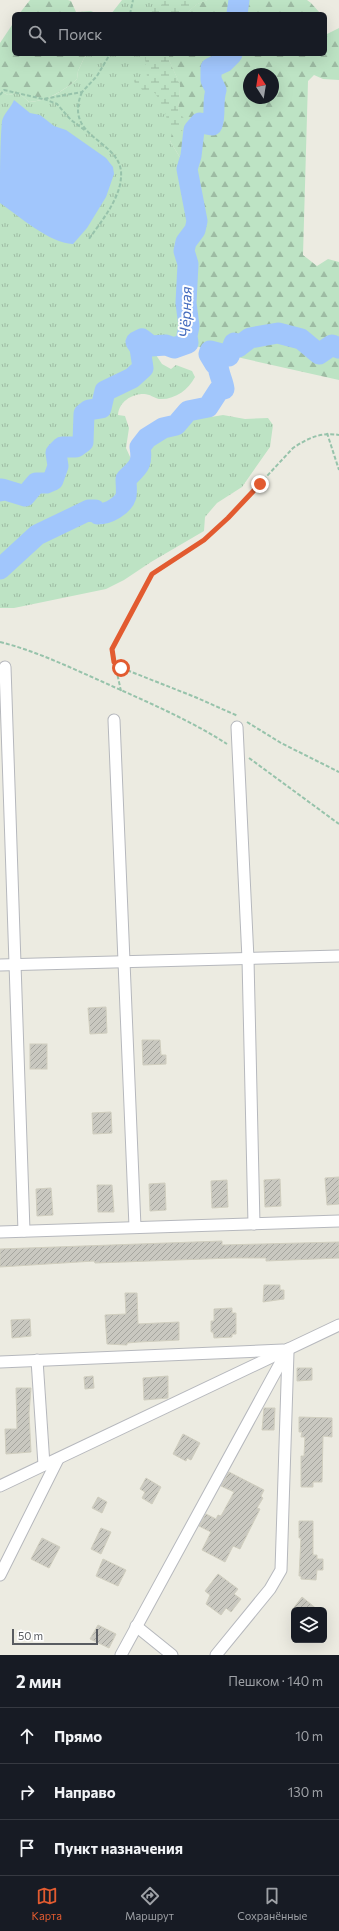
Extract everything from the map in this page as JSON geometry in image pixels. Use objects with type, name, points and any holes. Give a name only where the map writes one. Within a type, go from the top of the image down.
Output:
[{"type":"street","points":[[5,667],[24,1231]]},
{"type":"street","points":[[114,720],[135,1227]]},
{"type":"street","points":[[237,727],[248,959],[254,1224]]},
{"type":"street","points":[[0,965],[339,956]]},
{"type":"street","points":[[0,1232],[339,1221]]},
{"type":"street","points":[[0,1486],[339,1324]]},
{"type":"street","points":[[0,1362],[288,1349]]},
{"type":"street","points":[[121,1655],[288,1349]]},
{"type":"street","points":[[216,1655],[270,1589],[281,1570],[288,1349]]},
{"type":"street","points":[[37,1360],[44,1465]]},
{"type":"street","points":[[0,1575],[58,1459]]},
{"type":"street","points":[[136,1626],[172,1655]]},
{"type":"path","points":[[130,12],[132,0]]},
{"type":"path","points":[[87,132],[79,117],[78,102],[82,92],[97,76],[109,56]]},
{"type":"path","points":[[0,95],[4,90],[43,98],[57,104],[71,120],[114,154],[121,170],[115,200],[89,239]]},
{"type":"path","points":[[43,98],[82,92]]},
{"type":"path","points":[[327,433],[339,470]]},
{"type":"path","points":[[121,691],[112,649],[152,574],[204,540],[228,518],[293,448],[303,441],[327,433],[339,435]]},
{"type":"path","points":[[0,642],[27,650],[121,691],[207,732],[237,750],[339,824]]},
{"type":"path","points":[[114,662],[124,669],[231,712],[281,742],[339,772]]},
{"type":"path","points":[[117,675],[118,671],[124,669]]},
{"type":"green space","points":[[30,0],[68,0],[71,1],[76,12],[21,12]]},
{"type":"green space","points":[[122,0],[207,0],[197,4],[187,12],[113,12]]},
{"type":"green space","points":[[164,0],[207,0],[197,4],[187,12],[152,12],[153,8],[160,7]]},
{"type":"green space","points":[[207,0],[307,0],[319,12],[187,12],[197,4]]},
{"type":"green space","points":[[12,25],[12,56],[85,56],[78,71],[77,79],[54,95],[42,100],[29,102],[19,93],[8,95],[0,91],[0,43]]},
{"type":"green space","points":[[339,28],[339,80],[323,79],[314,75],[308,81],[303,255],[317,266],[328,259],[339,262],[339,380],[210,351],[188,343],[187,336],[189,326],[186,303],[188,264],[184,251],[186,242],[195,230],[197,221],[187,169],[170,141],[172,133],[182,131],[178,111],[180,85],[169,60],[169,56],[327,56],[327,34]]},
{"type":"green space","points":[[85,56],[169,56],[169,60],[180,85],[178,111],[182,131],[170,141],[187,169],[197,221],[195,230],[186,242],[184,251],[188,264],[188,343],[174,348],[166,345],[151,346],[142,339],[136,342],[140,348],[154,352],[162,364],[171,369],[176,365],[192,371],[195,377],[185,390],[176,396],[159,399],[144,394],[139,394],[130,397],[123,403],[118,415],[125,416],[129,428],[126,448],[131,459],[130,466],[126,474],[126,479],[139,465],[141,457],[140,447],[147,438],[163,428],[176,425],[188,411],[193,409],[211,417],[223,415],[245,419],[268,418],[273,425],[270,447],[242,487],[217,503],[205,517],[204,531],[151,562],[124,580],[106,589],[14,608],[0,608],[0,91],[8,95],[19,93],[29,102],[42,100],[67,88],[77,79],[78,71]]},
{"type":"green space","points":[[139,56],[169,56],[169,60],[180,85],[178,111],[187,122],[182,131],[172,133],[167,121],[165,110],[155,93],[144,94],[140,86],[135,84],[134,80],[147,77],[145,57]]},
{"type":"water","points":[[14,100],[30,113],[40,115],[54,126],[66,130],[106,158],[113,167],[114,174],[106,197],[87,228],[73,244],[54,239],[44,234],[0,203],[0,150],[2,121],[4,115]]},
{"type":"building","points":[[106,1007],[107,1033],[90,1034],[88,1008]]},
{"type":"building","points":[[142,1040],[160,1040],[161,1055],[166,1055],[166,1064],[143,1065]]},
{"type":"building","points":[[30,1044],[47,1044],[47,1069],[30,1069]]},
{"type":"building","points":[[111,1112],[112,1133],[93,1134],[92,1113]]},
{"type":"building","points":[[339,1177],[339,1204],[327,1205],[325,1178]]},
{"type":"building","points":[[280,1179],[281,1206],[265,1207],[264,1180]]},
{"type":"building","points":[[227,1180],[228,1207],[212,1208],[211,1181]]},
{"type":"building","points":[[165,1183],[166,1210],[150,1211],[149,1184]]},
{"type":"building","points":[[97,1185],[112,1185],[114,1212],[98,1212]]},
{"type":"building","points":[[51,1188],[53,1215],[37,1216],[36,1189]]},
{"type":"building","points":[[222,1241],[222,1245],[339,1242],[339,1258],[266,1261],[266,1258],[232,1258],[95,1263],[94,1261],[0,1267],[0,1249]]},
{"type":"building","points":[[264,1285],[280,1285],[280,1290],[284,1290],[284,1299],[263,1302]]},
{"type":"building","points":[[125,1293],[137,1293],[138,1324],[179,1322],[179,1340],[127,1343],[127,1345],[107,1344],[105,1315],[126,1314]]},
{"type":"building","points":[[232,1308],[232,1313],[236,1313],[236,1334],[232,1334],[232,1337],[214,1338],[213,1332],[211,1332],[211,1321],[214,1321],[214,1309]]},
{"type":"building","points":[[30,1319],[31,1336],[12,1338],[11,1320]]},
{"type":"building","points":[[297,1368],[312,1368],[312,1380],[297,1381]]},
{"type":"building","points":[[93,1376],[94,1388],[85,1389],[84,1377]]},
{"type":"building","points":[[168,1376],[168,1398],[144,1400],[143,1378]]},
{"type":"building","points":[[16,1388],[31,1388],[29,1413],[31,1452],[6,1454],[5,1429],[17,1429]]},
{"type":"building","points":[[264,1408],[275,1408],[274,1430],[262,1430]]},
{"type":"building","points":[[299,1417],[332,1418],[332,1437],[323,1436],[322,1482],[313,1482],[313,1487],[301,1487],[301,1456],[304,1456],[305,1437],[301,1437],[302,1432],[299,1432]]},
{"type":"building","points":[[183,1434],[200,1443],[191,1460],[187,1458],[186,1461],[173,1454]]},
{"type":"building","points":[[229,1472],[264,1490],[261,1496],[263,1498],[257,1508],[260,1509],[240,1549],[233,1546],[225,1562],[202,1550],[211,1532],[199,1526],[206,1514],[216,1519],[218,1515],[221,1516],[234,1492],[221,1486]]},
{"type":"building","points":[[146,1478],[161,1487],[152,1504],[142,1498],[145,1492],[140,1489]]},
{"type":"building","points":[[98,1497],[107,1502],[102,1513],[92,1508]]},
{"type":"building","points":[[299,1521],[313,1521],[313,1555],[317,1555],[317,1559],[323,1559],[323,1570],[317,1570],[316,1580],[301,1579],[301,1576],[299,1576],[301,1538],[299,1538]]},
{"type":"building","points":[[101,1528],[111,1532],[101,1554],[91,1549]]},
{"type":"building","points":[[42,1538],[60,1547],[49,1568],[31,1559]]},
{"type":"building","points":[[103,1559],[126,1570],[118,1586],[96,1576]]},
{"type":"building","points":[[218,1574],[238,1589],[234,1594],[241,1599],[231,1612],[226,1608],[221,1615],[206,1604],[210,1595],[205,1591]]},
{"type":"building","points":[[302,1597],[314,1607],[294,1607]]},
{"type":"building","points":[[98,1625],[116,1634],[109,1648],[90,1639]]},
{"type":"waterway","name":"Чёрная","points":[[237,12],[239,0]]},
{"type":"waterway","name":"Чёрная","points":[[0,491],[2,489],[25,496],[36,483],[46,483],[53,480],[58,466],[56,453],[62,447],[76,447],[83,442],[84,414],[89,410],[101,408],[105,391],[132,378],[143,368],[140,348],[136,342],[142,339],[151,346],[166,345],[174,348],[188,343],[187,336],[189,326],[186,303],[188,264],[184,251],[186,242],[195,230],[197,221],[187,169],[191,156],[194,130],[200,123],[212,125],[213,121],[216,90],[211,80],[211,68],[224,62],[230,56]]},
{"type":"waterway","points":[[0,569],[37,535],[89,510],[95,510],[98,514],[102,514],[115,509],[122,503],[126,496],[126,479],[139,465],[141,458],[140,447],[147,438],[163,428],[176,425],[188,411],[208,407],[219,390],[224,389],[218,366],[209,354],[210,351],[229,356],[234,343],[238,347],[250,338],[278,333],[301,339],[319,354],[332,345],[339,348]]},
{"type":"route","points":[[121,668],[114,662],[112,649],[152,574],[181,557],[204,540],[228,518],[260,484]]}]
